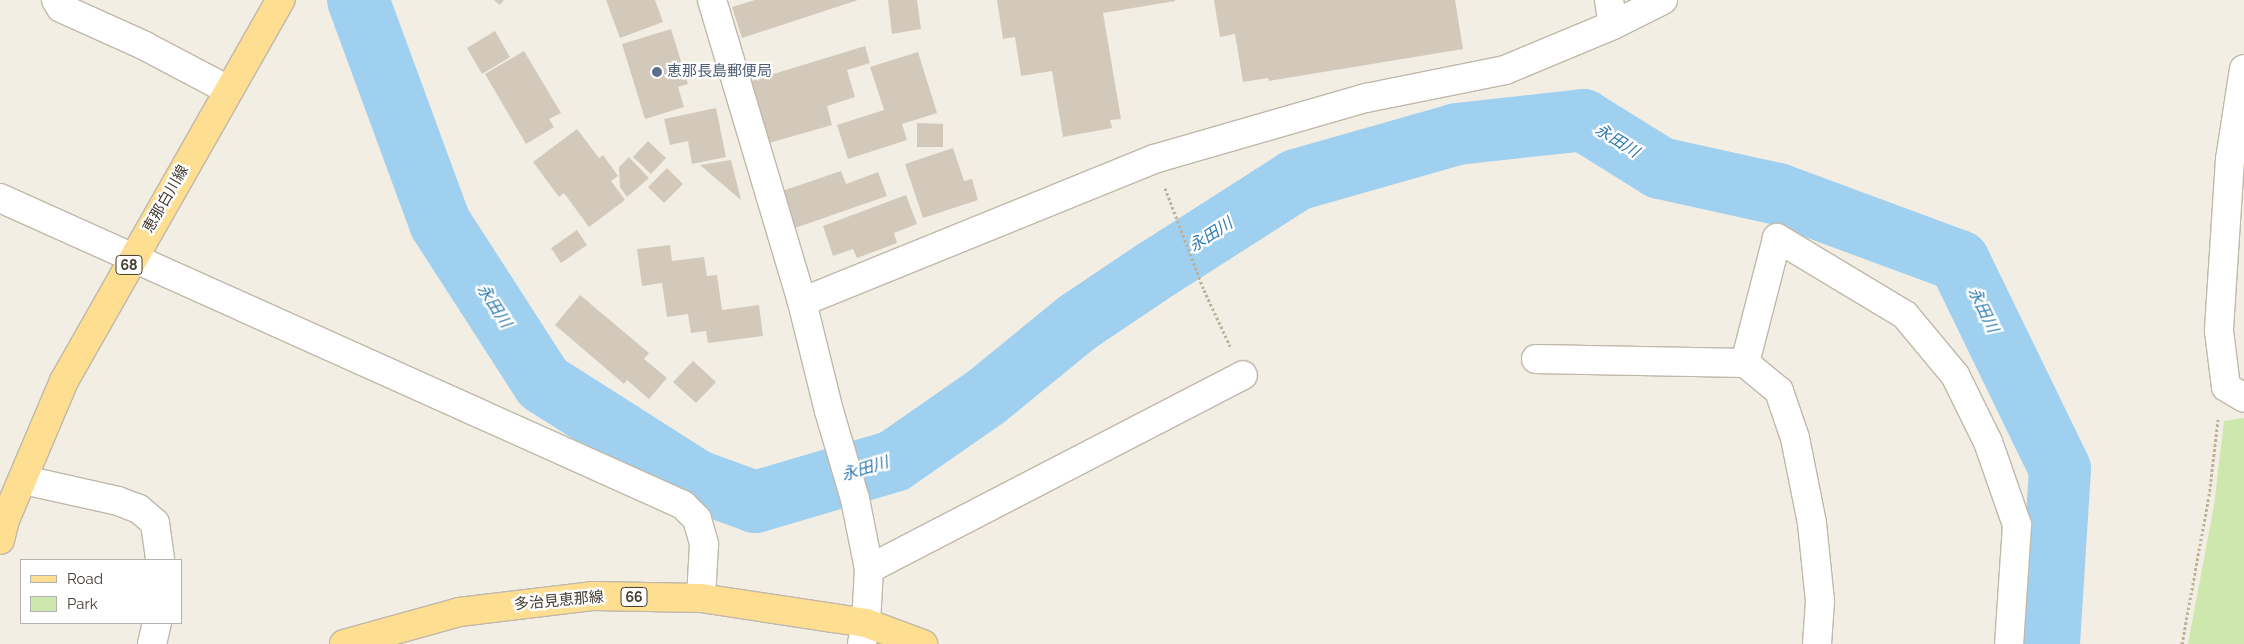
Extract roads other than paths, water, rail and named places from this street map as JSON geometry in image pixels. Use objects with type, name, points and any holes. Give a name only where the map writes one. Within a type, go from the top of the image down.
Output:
[{"type":"main road","name":"恵那白川線","points":[[2,527],[24,480],[64,381],[280,0]]},
{"type":"main road","name":"多治見恵那線","points":[[359,642],[459,612],[594,596],[701,598],[923,644]]},
{"type":"street","points":[[56,0],[61,8],[145,46],[228,90]]},
{"type":"street","points":[[712,0],[802,302],[829,411],[855,499],[869,569],[864,633]]},
{"type":"street","points":[[802,302],[1154,159],[1366,98],[1505,70],[1611,13],[1663,0]]},
{"type":"street","points":[[2235,392],[2219,330],[2230,159],[2244,69]]},
{"type":"street","points":[[0,198],[134,256],[682,505],[698,520],[704,544],[701,598]]},
{"type":"street","points":[[1745,363],[1777,238],[1905,315],[1955,375],[1988,442],[2018,525],[2009,644]]},
{"type":"street","points":[[1536,359],[1745,363],[1779,391],[1795,438],[1812,523],[1819,591],[1816,644]]},
{"type":"street","points":[[869,569],[1243,375]]},
{"type":"street","points":[[24,480],[118,501],[139,509],[155,523],[160,559]]},
{"type":"street","points":[[152,644],[157,624]]},
{"type":"waterway","name":"永田川","points":[[358,0],[440,223],[543,383],[695,480],[755,502],[894,461],[986,397],[1078,322],[1296,180],[1457,134],[1583,120],[1660,168],[1778,194],[1959,261],[2060,469],[2049,644]]},
{"type":"place","name":"恵那長島郵便局","points":[[657,72]]}]
